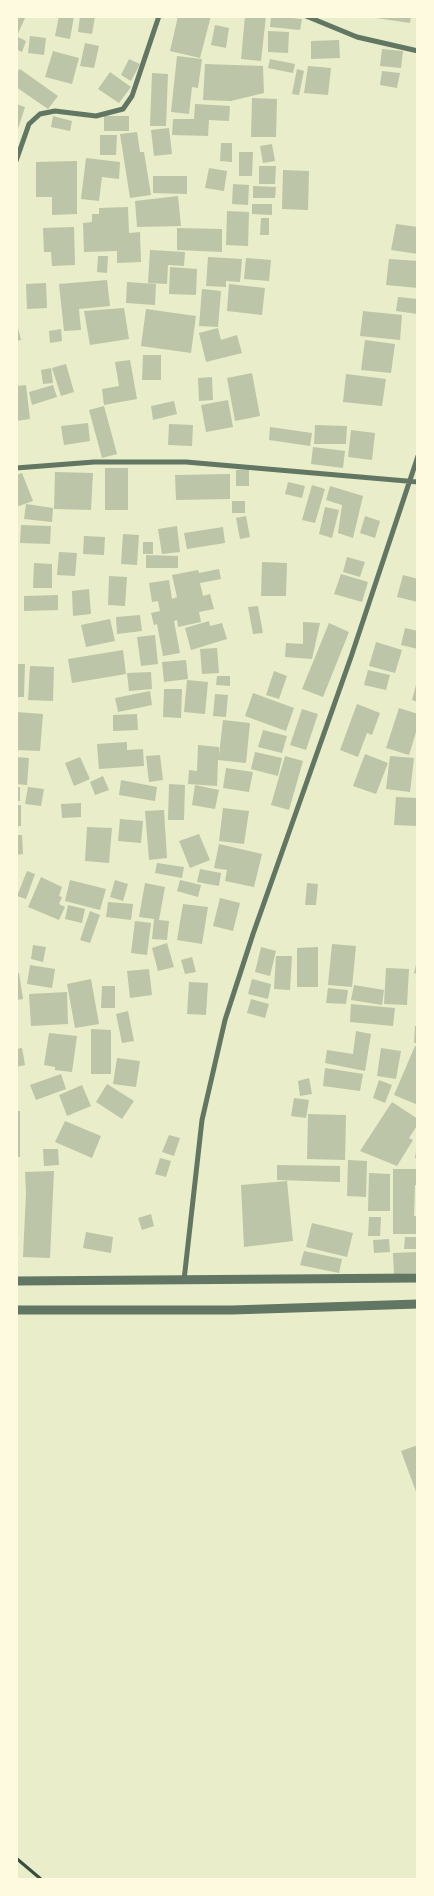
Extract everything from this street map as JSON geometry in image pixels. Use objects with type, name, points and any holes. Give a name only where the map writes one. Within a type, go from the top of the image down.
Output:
[{"type":"street","points":[[16,161],[29,124],[40,114],[55,111],[96,116],[123,109],[132,96],[160,16]]},
{"type":"street","points":[[306,16],[357,37],[418,52]]},
{"type":"street","points":[[184,1280],[202,1120],[225,1020],[418,456]]},
{"type":"street","points":[[16,468],[94,462],[186,462],[418,482]]},
{"type":"street","points":[[16,1280],[418,1278]]},
{"type":"street","points":[[16,1310],[232,1310],[418,1304]]},
{"type":"path","points":[[16,1858],[42,1880]]},
{"type":"building","points":[[16,16],[25,18],[16,38]]},
{"type":"building","points":[[59,16],[74,16],[70,39],[55,36]]},
{"type":"building","points":[[80,16],[95,16],[92,34],[78,32]]},
{"type":"building","points":[[178,16],[211,16],[200,58],[170,51]]},
{"type":"building","points":[[245,16],[266,16],[261,61],[241,59]]},
{"type":"building","points":[[271,16],[302,19],[300,30],[270,27]]},
{"type":"building","points":[[377,16],[411,16],[410,23],[376,18]]},
{"type":"building","points":[[215,25],[229,28],[226,48],[211,45]]},
{"type":"building","points":[[268,31],[289,32],[288,53],[268,52]]},
{"type":"building","points":[[30,36],[46,38],[44,55],[28,53]]},
{"type":"building","points":[[18,37],[26,41],[22,52],[16,49]]},
{"type":"building","points":[[339,40],[340,58],[311,59],[311,41]]},
{"type":"building","points":[[85,43],[99,46],[94,68],[80,66]]},
{"type":"building","points":[[382,49],[403,51],[401,68],[380,66]]},
{"type":"building","points":[[53,51],[79,58],[72,84],[45,77]]},
{"type":"building","points":[[177,56],[202,59],[198,88],[192,87],[189,114],[171,112]]},
{"type":"building","points":[[129,59],[140,64],[131,81],[121,75]]},
{"type":"building","points":[[270,59],[295,64],[293,73],[268,68]]},
{"type":"building","points":[[205,64],[263,66],[264,93],[231,101],[203,100]]},
{"type":"building","points":[[308,66],[331,68],[328,95],[304,93]]},
{"type":"building","points":[[20,69],[58,96],[48,109],[16,87],[16,73]]},
{"type":"building","points":[[297,69],[304,71],[299,95],[292,94]]},
{"type":"building","points":[[382,71],[400,73],[397,88],[380,85]]},
{"type":"building","points":[[110,72],[131,87],[119,103],[98,89]]},
{"type":"building","points":[[152,73],[168,74],[166,126],[150,126]]},
{"type":"building","points":[[252,98],[277,99],[276,137],[251,137]]},
{"type":"building","points":[[16,104],[25,107],[17,132],[16,132]]},
{"type":"building","points":[[195,104],[230,106],[229,121],[209,120],[208,136],[172,135],[173,119],[194,119]]},
{"type":"building","points":[[53,116],[72,121],[70,131],[51,127]]},
{"type":"building","points":[[104,116],[129,116],[129,131],[104,131]]},
{"type":"building","points":[[169,128],[172,154],[154,156],[151,130]]},
{"type":"building","points":[[137,132],[140,152],[144,152],[151,195],[130,198],[120,134]]},
{"type":"building","points":[[100,135],[117,135],[116,155],[100,155]]},
{"type":"building","points":[[221,143],[232,143],[232,162],[220,161]]},
{"type":"building","points":[[272,144],[275,161],[263,163],[260,146]]},
{"type":"building","points":[[239,152],[253,152],[252,176],[239,176]]},
{"type":"building","points":[[86,158],[120,162],[119,179],[102,177],[99,201],[81,199]]},
{"type":"building","points":[[77,161],[77,214],[52,215],[52,197],[36,197],[36,162]]},
{"type":"building","points":[[259,166],[276,166],[275,184],[259,184]]},
{"type":"building","points":[[209,168],[227,171],[224,191],[205,188]]},
{"type":"building","points":[[283,170],[309,171],[308,210],[282,209]]},
{"type":"building","points":[[153,176],[187,176],[187,194],[153,193]]},
{"type":"building","points":[[233,184],[249,185],[248,205],[232,204]]},
{"type":"building","points":[[253,186],[276,187],[275,198],[253,198]]},
{"type":"building","points":[[178,196],[181,226],[137,227],[135,201]]},
{"type":"building","points":[[252,204],[272,204],[272,215],[252,214]]},
{"type":"building","points":[[128,207],[129,233],[140,232],[141,262],[117,263],[117,251],[84,252],[83,223],[92,222],[92,214],[99,214],[99,208]]},
{"type":"building","points":[[227,211],[249,212],[248,246],[226,245]]},
{"type":"building","points":[[261,218],[269,218],[269,235],[260,235]]},
{"type":"building","points":[[396,224],[418,227],[418,254],[391,250]]},
{"type":"building","points":[[74,227],[75,265],[52,266],[51,252],[44,252],[43,228]]},
{"type":"building","points":[[177,228],[222,229],[222,252],[177,250]]},
{"type":"building","points":[[150,250],[185,252],[184,266],[168,265],[167,284],[148,283]]},
{"type":"building","points":[[98,256],[108,256],[107,273],[97,272]]},
{"type":"building","points":[[208,257],[242,259],[240,282],[226,281],[226,287],[206,286]]},
{"type":"building","points":[[246,258],[271,260],[269,281],[244,279]]},
{"type":"building","points":[[389,259],[418,261],[418,288],[386,285]]},
{"type":"building","points":[[170,267],[197,269],[196,295],[169,294]]},
{"type":"building","points":[[107,280],[110,306],[79,309],[81,330],[64,331],[59,284]]},
{"type":"building","points":[[127,282],[156,284],[155,305],[126,303]]},
{"type":"building","points":[[46,283],[47,308],[27,309],[26,284]]},
{"type":"building","points":[[229,284],[265,288],[262,315],[227,311]]},
{"type":"building","points":[[202,289],[221,291],[218,327],[199,326]]},
{"type":"building","points":[[398,297],[418,299],[418,314],[396,311]]},
{"type":"building","points":[[124,308],[129,339],[90,345],[84,311]]},
{"type":"building","points":[[146,309],[196,316],[191,353],[141,346]]},
{"type":"building","points":[[363,311],[402,315],[400,340],[360,336]]},
{"type":"building","points":[[16,320],[21,340],[16,341]]},
{"type":"building","points":[[218,328],[221,340],[237,335],[242,353],[206,362],[199,333]]},
{"type":"building","points":[[61,329],[62,341],[50,343],[49,331]]},
{"type":"building","points":[[365,340],[395,344],[391,373],[361,370]]},
{"type":"building","points":[[143,355],[161,355],[161,380],[142,380]]},
{"type":"building","points":[[130,360],[137,399],[104,405],[102,389],[119,386],[115,362]]},
{"type":"building","points":[[66,364],[74,392],[61,396],[52,368]]},
{"type":"building","points":[[51,368],[53,383],[43,384],[41,370]]},
{"type":"building","points":[[252,373],[260,416],[235,421],[227,378]]},
{"type":"building","points":[[346,374],[386,379],[382,406],[343,402]]},
{"type":"building","points":[[212,377],[213,400],[199,401],[198,378]]},
{"type":"building","points":[[26,385],[30,419],[16,421],[16,386]]},
{"type":"building","points":[[53,385],[57,397],[32,405],[29,392]]},
{"type":"building","points":[[228,400],[233,427],[206,432],[201,405]]},
{"type":"building","points":[[174,401],[177,414],[153,420],[151,406]]},
{"type":"building","points":[[104,406],[117,454],[102,458],[89,410]]},
{"type":"building","points":[[88,423],[90,441],[64,445],[61,426]]},
{"type":"building","points":[[169,424],[193,425],[192,446],[168,445]]},
{"type":"building","points":[[315,425],[347,426],[346,444],[314,444]]},
{"type":"building","points":[[270,427],[312,433],[310,446],[269,440]]},
{"type":"building","points":[[351,430],[375,433],[372,460],[348,457]]},
{"type":"building","points":[[313,447],[345,451],[343,468],[311,464]]},
{"type":"building","points":[[105,468],[128,468],[128,510],[105,510]]},
{"type":"building","points":[[249,469],[249,486],[236,486],[236,470]]},
{"type":"building","points":[[55,472],[93,473],[91,510],[54,509]]},
{"type":"building","points":[[22,473],[33,501],[16,507],[16,475]]},
{"type":"building","points":[[230,474],[230,499],[176,500],[175,475]]},
{"type":"building","points":[[288,482],[305,486],[302,498],[285,494]]},
{"type":"building","points":[[312,485],[325,489],[315,523],[302,520]]},
{"type":"building","points":[[330,486],[363,496],[353,538],[338,533],[342,505],[326,500]]},
{"type":"building","points":[[232,501],[245,501],[245,513],[232,513]]},
{"type":"building","points":[[26,504],[53,508],[52,522],[24,519]]},
{"type":"building","points":[[325,507],[339,510],[332,538],[319,534]]},
{"type":"building","points":[[246,516],[250,537],[240,539],[236,518]]},
{"type":"building","points":[[365,516],[380,521],[375,538],[360,533]]},
{"type":"building","points":[[21,525],[51,526],[50,544],[20,543]]},
{"type":"building","points":[[177,526],[180,552],[162,554],[158,529]]},
{"type":"building","points":[[223,527],[225,543],[187,549],[184,533]]},
{"type":"building","points":[[123,534],[139,535],[137,565],[121,564]]},
{"type":"building","points":[[84,536],[105,537],[104,555],[83,554]]},
{"type":"building","points":[[143,542],[153,542],[153,554],[143,554]]},
{"type":"building","points":[[59,552],[77,553],[75,576],[57,575]]},
{"type":"building","points":[[146,555],[178,556],[178,568],[146,568]]},
{"type":"building","points":[[347,557],[365,562],[360,577],[343,572]]},
{"type":"building","points":[[16,558],[18,558],[18,578],[16,578]]},
{"type":"building","points":[[262,562],[287,563],[286,596],[261,596]]},
{"type":"building","points":[[34,563],[52,564],[52,588],[33,588]]},
{"type":"building","points":[[219,569],[221,579],[200,583],[203,596],[210,594],[214,609],[199,612],[201,622],[178,627],[177,620],[174,621],[180,653],[163,656],[157,624],[154,625],[151,613],[160,611],[158,601],[152,602],[149,583],[169,580],[172,599],[177,597],[172,575],[198,570],[199,573]]},
{"type":"building","points":[[341,574],[368,582],[362,602],[334,594]]},
{"type":"building","points":[[403,575],[418,579],[418,602],[397,597]]},
{"type":"building","points":[[109,576],[127,577],[125,606],[108,605]]},
{"type":"building","points":[[89,589],[91,614],[73,616],[72,591]]},
{"type":"building","points":[[58,595],[58,610],[24,611],[24,596]]},
{"type":"building","points":[[258,606],[263,633],[253,634],[248,607]]},
{"type":"building","points":[[140,615],[142,631],[117,634],[116,617]]},
{"type":"building","points":[[110,619],[115,641],[86,647],[81,625]]},
{"type":"building","points":[[209,621],[210,626],[222,623],[227,639],[191,650],[185,628]]},
{"type":"building","points":[[303,622],[320,623],[312,659],[285,657],[286,643],[303,644]]},
{"type":"building","points":[[329,623],[349,632],[323,697],[302,689]]},
{"type":"building","points":[[405,628],[418,631],[418,649],[401,645]]},
{"type":"building","points":[[155,635],[158,664],[141,666],[137,637]]},
{"type":"building","points":[[376,642],[402,650],[395,673],[369,666]]},
{"type":"building","points":[[217,648],[219,673],[202,674],[200,649]]},
{"type":"building","points":[[123,650],[126,674],[72,683],[68,659]]},
{"type":"building","points":[[186,660],[188,679],[164,682],[162,662]]},
{"type":"building","points":[[16,664],[25,664],[24,697],[16,697]]},
{"type":"building","points":[[30,666],[54,667],[53,701],[28,700]]},
{"type":"building","points":[[368,670],[390,675],[386,690],[364,685]]},
{"type":"building","points":[[274,671],[287,676],[279,699],[266,695]]},
{"type":"building","points":[[151,672],[152,689],[129,691],[127,673]]},
{"type":"building","points":[[217,676],[230,676],[230,686],[216,685]]},
{"type":"building","points":[[187,680],[208,682],[205,714],[184,712]]},
{"type":"building","points":[[418,681],[418,702],[412,700]]},
{"type":"building","points":[[164,689],[182,689],[181,718],[163,717]]},
{"type":"building","points":[[150,691],[152,705],[118,712],[115,698]]},
{"type":"building","points":[[253,693],[294,708],[286,731],[245,716]]},
{"type":"building","points":[[215,694],[228,695],[226,717],[213,716]]},
{"type":"building","points":[[357,704],[380,713],[372,735],[367,733],[358,757],[340,750]]},
{"type":"building","points":[[399,708],[418,714],[418,726],[409,755],[386,748]]},
{"type":"building","points":[[302,709],[318,714],[306,750],[290,745]]},
{"type":"building","points":[[16,712],[43,714],[40,751],[16,750]]},
{"type":"building","points":[[137,714],[138,730],[113,731],[113,715]]},
{"type":"building","points":[[223,720],[250,723],[246,763],[218,760],[217,786],[188,784],[189,770],[197,771],[198,745],[219,747],[219,755]]},
{"type":"building","points":[[263,730],[287,736],[282,753],[258,747]]},
{"type":"building","points":[[127,742],[127,750],[143,749],[144,766],[99,769],[97,744]]},
{"type":"building","points":[[255,752],[282,758],[278,776],[251,769]]},
{"type":"building","points":[[365,754],[388,763],[376,794],[353,786]]},
{"type":"building","points":[[160,755],[163,780],[149,782],[146,756]]},
{"type":"building","points":[[285,756],[303,761],[289,810],[271,805]]},
{"type":"building","points":[[390,756],[414,758],[410,792],[386,789]]},
{"type":"building","points":[[16,757],[29,758],[27,785],[16,784]]},
{"type":"building","points":[[80,757],[90,779],[74,786],[65,763]]},
{"type":"building","points":[[226,768],[253,772],[249,792],[223,788]]},
{"type":"building","points":[[103,776],[109,790],[95,795],[90,782]]},
{"type":"building","points":[[121,780],[157,787],[155,801],[119,795]]},
{"type":"building","points":[[169,784],[185,785],[184,820],[168,820]]},
{"type":"building","points":[[195,785],[219,790],[215,809],[192,805]]},
{"type":"building","points":[[16,787],[20,787],[20,801],[16,801]]},
{"type":"building","points":[[28,787],[44,789],[41,806],[25,804]]},
{"type":"building","points":[[396,797],[418,798],[418,826],[394,825]]},
{"type":"building","points":[[81,803],[81,817],[62,818],[61,804]]},
{"type":"building","points":[[16,805],[21,805],[21,826],[16,826]]},
{"type":"building","points":[[223,808],[249,811],[244,844],[219,841]]},
{"type":"building","points":[[164,810],[167,858],[149,860],[145,811]]},
{"type":"building","points":[[120,819],[143,821],[141,843],[118,841]]},
{"type":"building","points":[[87,827],[112,828],[109,863],[85,861]]},
{"type":"building","points":[[199,834],[210,860],[190,868],[179,841]]},
{"type":"building","points":[[16,835],[22,835],[23,854],[16,855]]},
{"type":"building","points":[[219,844],[262,854],[254,887],[225,881],[227,870],[214,868]]},
{"type":"building","points":[[157,863],[184,867],[182,878],[155,873]]},
{"type":"building","points":[[200,869],[221,873],[219,886],[197,882]]},
{"type":"building","points":[[27,871],[35,874],[26,899],[17,896]]},
{"type":"building","points":[[41,877],[62,887],[59,896],[62,897],[59,904],[65,907],[59,920],[28,907]]},
{"type":"building","points":[[70,880],[106,889],[100,910],[65,901]]},
{"type":"building","points":[[115,880],[128,884],[123,901],[110,897]]},
{"type":"building","points":[[180,880],[201,885],[198,897],[177,891]]},
{"type":"building","points":[[145,883],[165,887],[159,920],[169,921],[167,940],[152,939],[154,919],[139,917]]},
{"type":"building","points":[[307,883],[318,884],[316,905],[305,905]]},
{"type":"building","points":[[220,898],[240,903],[233,931],[213,926]]},
{"type":"building","points":[[108,902],[133,904],[131,920],[106,917]]},
{"type":"building","points":[[183,904],[208,907],[202,944],[177,940]]},
{"type":"building","points":[[68,905],[85,909],[82,923],[65,919]]},
{"type":"building","points":[[90,911],[100,915],[90,943],[80,940]]},
{"type":"building","points":[[135,921],[151,923],[147,955],[131,953]]},
{"type":"building","points":[[167,943],[174,967],[158,971],[152,948]]},
{"type":"building","points":[[332,944],[356,946],[352,987],[328,985]]},
{"type":"building","points":[[33,945],[46,947],[43,962],[31,959]]},
{"type":"building","points":[[261,947],[276,951],[270,976],[255,972]]},
{"type":"building","points":[[318,947],[318,987],[297,987],[297,948]]},
{"type":"building","points":[[276,956],[292,956],[290,990],[274,989]]},
{"type":"building","points":[[192,957],[196,972],[185,974],[181,960]]},
{"type":"building","points":[[418,961],[418,974],[414,973]]},
{"type":"building","points":[[30,965],[55,969],[52,988],[27,984]]},
{"type":"building","points":[[386,968],[409,969],[407,1005],[384,1004]]},
{"type":"building","points":[[149,969],[152,995],[130,998],[127,971]]},
{"type":"building","points":[[16,973],[19,973],[23,999],[16,1000]]},
{"type":"building","points":[[91,979],[99,1024],[75,1028],[67,984]]},
{"type":"building","points":[[252,979],[271,984],[268,999],[248,994]]},
{"type":"building","points":[[189,982],[208,983],[206,1015],[187,1014]]},
{"type":"building","points":[[354,985],[384,990],[382,1005],[351,1000]]},
{"type":"building","points":[[102,986],[115,986],[115,1008],[101,1008]]},
{"type":"building","points":[[328,988],[348,990],[346,1004],[326,1003]]},
{"type":"building","points":[[67,992],[68,1024],[31,1026],[29,994]]},
{"type":"building","points":[[251,999],[269,1004],[265,1018],[247,1013]]},
{"type":"building","points":[[351,1004],[395,1008],[393,1026],[350,1022]]},
{"type":"building","points":[[128,1011],[134,1041],[122,1043],[116,1014]]},
{"type":"building","points":[[415,1026],[418,1026],[418,1043],[414,1043]]},
{"type":"building","points":[[91,1029],[111,1030],[111,1074],[91,1074]]},
{"type":"building","points":[[356,1031],[371,1034],[365,1071],[325,1063],[327,1050],[353,1054]]},
{"type":"building","points":[[49,1033],[77,1036],[72,1072],[55,1070],[55,1067],[44,1065]]},
{"type":"building","points":[[415,1046],[418,1047],[418,1105],[394,1095]]},
{"type":"building","points":[[22,1048],[25,1065],[16,1067],[16,1049]]},
{"type":"building","points":[[381,1048],[401,1051],[396,1079],[377,1076]]},
{"type":"building","points":[[117,1058],[140,1061],[136,1087],[113,1084]]},
{"type":"building","points":[[325,1068],[363,1074],[360,1091],[323,1086]]},
{"type":"building","points":[[61,1074],[66,1089],[36,1100],[30,1085]]},
{"type":"building","points":[[309,1078],[312,1094],[300,1096],[298,1081]]},
{"type":"building","points":[[379,1080],[392,1085],[385,1103],[373,1098]]},
{"type":"building","points":[[107,1084],[134,1101],[122,1119],[96,1102]]},
{"type":"building","points":[[82,1085],[91,1106],[67,1116],[59,1095]]},
{"type":"building","points":[[294,1098],[309,1100],[306,1118],[291,1116]]},
{"type":"building","points":[[392,1102],[418,1119],[418,1124],[409,1138],[413,1140],[397,1166],[360,1151]]},
{"type":"building","points":[[16,1111],[20,1111],[20,1157],[16,1157]]},
{"type":"building","points":[[308,1114],[346,1115],[345,1160],[307,1159]]},
{"type":"building","points":[[65,1121],[101,1136],[92,1158],[55,1142]]},
{"type":"building","points":[[169,1135],[180,1138],[174,1156],[162,1152]]},
{"type":"building","points":[[418,1144],[418,1159],[415,1158]]},
{"type":"building","points":[[43,1149],[58,1149],[59,1165],[44,1166]]},
{"type":"building","points":[[160,1158],[171,1161],[166,1177],[155,1174]]},
{"type":"building","points":[[348,1160],[367,1161],[366,1197],[347,1196]]},
{"type":"building","points":[[277,1165],[340,1166],[340,1182],[277,1180]]},
{"type":"building","points":[[393,1169],[418,1169],[418,1185],[415,1185],[414,1216],[418,1216],[418,1234],[393,1234]]},
{"type":"building","points":[[54,1171],[50,1258],[23,1257],[25,1172]]},
{"type":"building","points":[[369,1173],[390,1174],[390,1211],[368,1211]]},
{"type":"building","points":[[287,1181],[293,1241],[244,1247],[241,1185]]},
{"type":"building","points":[[151,1214],[154,1226],[142,1230],[138,1218]]},
{"type":"building","points":[[369,1217],[381,1217],[380,1236],[368,1236]]},
{"type":"building","points":[[312,1223],[353,1233],[347,1257],[306,1247]]},
{"type":"building","points":[[86,1232],[113,1237],[111,1253],[83,1248]]},
{"type":"building","points":[[405,1237],[418,1237],[418,1249],[404,1249]]},
{"type":"building","points":[[389,1239],[390,1252],[374,1253],[373,1240]]},
{"type":"building","points":[[304,1251],[342,1259],[339,1273],[300,1265]]},
{"type":"building","points":[[418,1252],[418,1273],[394,1274],[393,1253]]},
{"type":"building","points":[[418,1445],[418,1497],[401,1451]]}]
